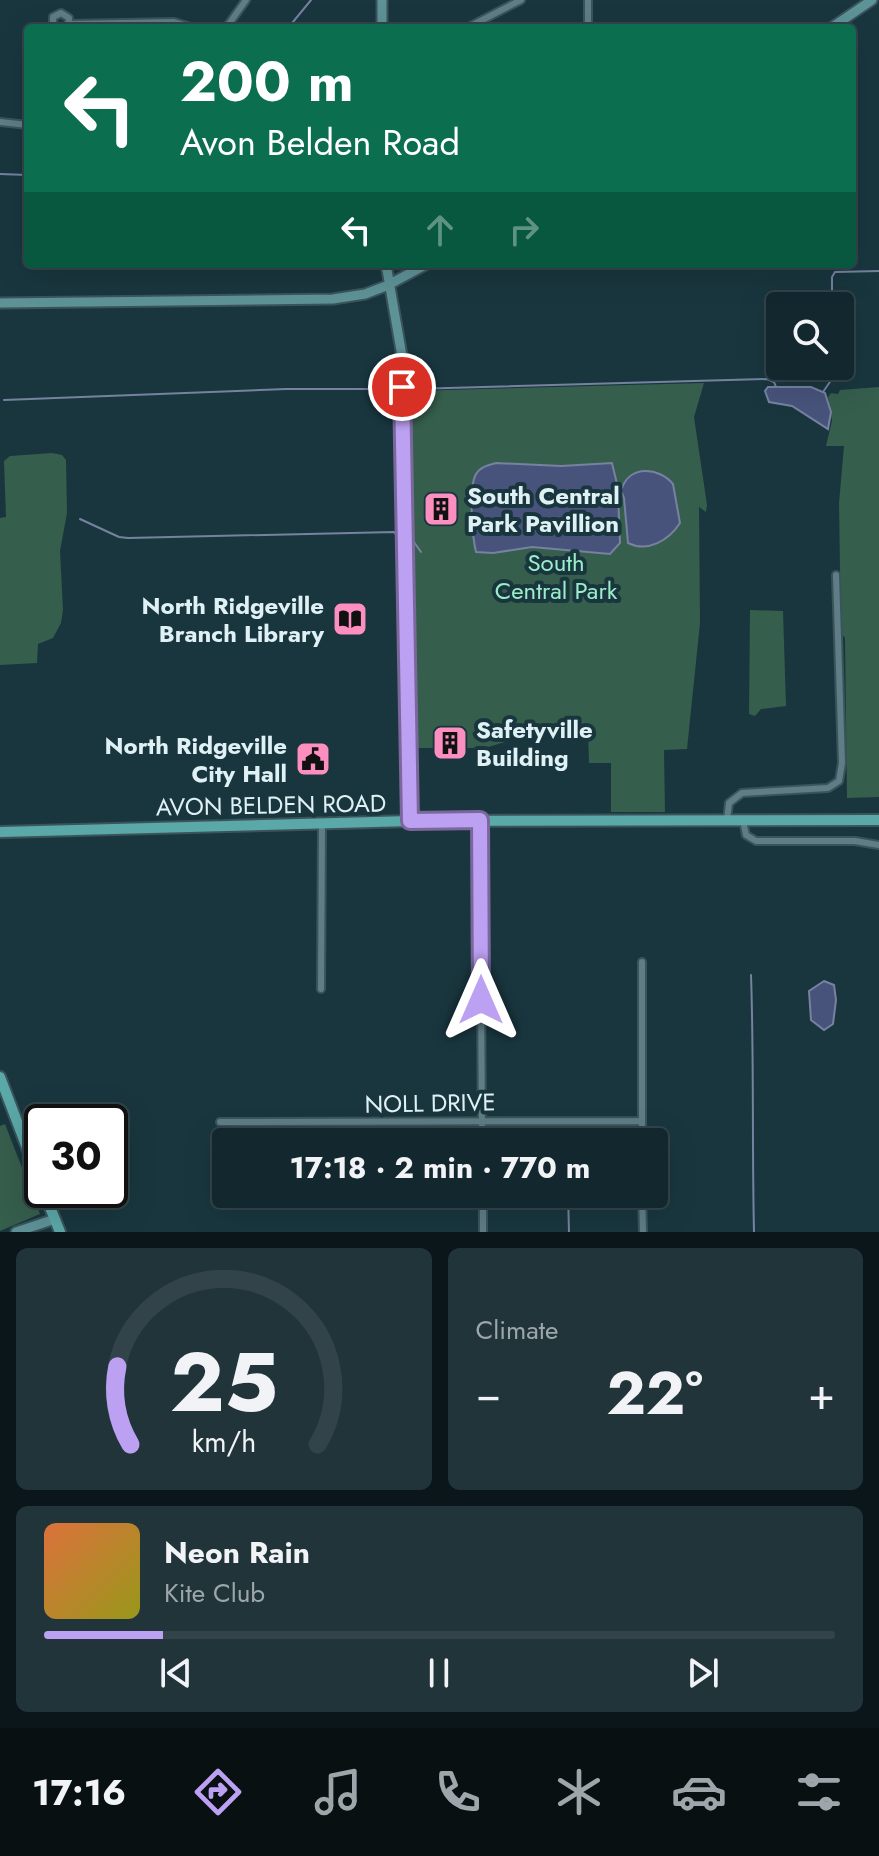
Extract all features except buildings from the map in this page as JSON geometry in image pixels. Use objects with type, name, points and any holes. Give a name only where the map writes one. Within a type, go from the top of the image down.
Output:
[{"type":"main road","name":"AVON BELDEN ROAD","points":[[0,832],[480,820],[879,820]]},
{"type":"main road","points":[[0,1077],[24,1140]]},
{"type":"main road","points":[[51,1208],[60,1232]]},
{"type":"street","points":[[229,24],[246,0]]},
{"type":"street","points":[[382,0],[382,24]]},
{"type":"street","points":[[475,24],[521,0]]},
{"type":"street","points":[[588,0],[588,24]]},
{"type":"street","points":[[837,24],[872,0]]},
{"type":"street","points":[[53,24],[52,19],[58,13],[67,15],[69,24]]},
{"type":"street","points":[[122,24],[181,24]]},
{"type":"street","points":[[0,122],[24,125]]},
{"type":"street","points":[[386,268],[387,285],[398,320],[402,356],[410,821]]},
{"type":"street","points":[[0,303],[333,299],[365,294],[419,268]]},
{"type":"street","points":[[727,820],[729,803],[737,794],[828,788],[839,781],[842,763],[836,575]]},
{"type":"street","points":[[480,820],[482,1128]]},
{"type":"street","points":[[743,820],[746,835],[756,841],[855,841],[879,845]]},
{"type":"street","points":[[321,989],[322,823]]},
{"type":"street","points":[[641,1128],[642,962]]},
{"type":"street","name":"NOLL DRIVE","points":[[220,1122],[641,1121]]},
{"type":"street","points":[[483,1208],[483,1232]]},
{"type":"street","points":[[642,1208],[643,1232]]},
{"type":"street","points":[[16,1232],[55,1219]]},
{"type":"green space","name":"South Central Park","points":[[704,383],[694,417],[707,505],[706,512],[699,507],[700,623],[687,749],[664,750],[665,812],[611,812],[611,763],[589,763],[588,732],[525,736],[485,748],[418,748],[409,436],[412,435],[412,391]]},
{"type":"green space","points":[[879,387],[879,797],[847,798],[839,503],[844,446],[826,446],[832,421],[828,397],[831,393],[838,394],[840,390]]},
{"type":"green space","points":[[62,455],[66,460],[67,513],[60,551],[61,623],[53,638],[38,644],[37,663],[0,665],[0,518],[6,517],[4,461],[10,456]]},
{"type":"green space","points":[[750,610],[783,611],[786,706],[761,709],[755,716],[749,714]]},
{"type":"green space","points":[[5,1124],[24,1173],[24,1208],[38,1208],[40,1214],[0,1231],[0,1126]]},
{"type":"water","points":[[768,387],[811,387],[825,393],[831,412],[828,429],[792,406],[769,402],[765,391]]},
{"type":"water","points":[[496,463],[561,466],[612,463],[618,488],[622,488],[631,475],[638,472],[660,474],[673,484],[680,523],[670,535],[650,546],[628,543],[622,493],[618,494],[620,543],[610,554],[532,547],[493,553],[476,552],[473,483],[479,470]]},
{"type":"water","points":[[824,981],[834,985],[836,1000],[833,1024],[824,1030],[811,1020],[809,991]]},
{"type":"waterway","points":[[291,24],[311,0]]},
{"type":"waterway","points":[[0,174],[24,175]]},
{"type":"waterway","points":[[832,292],[835,272],[879,271]]},
{"type":"waterway","points":[[413,389],[767,379],[774,382],[776,387]]},
{"type":"waterway","points":[[823,392],[831,380]]},
{"type":"waterway","points":[[4,400],[286,389],[392,389]]},
{"type":"waterway","points":[[80,519],[128,538],[394,532],[397,536]]},
{"type":"waterway","points":[[414,542],[421,552]]},
{"type":"waterway","points":[[751,975],[754,1232]]},
{"type":"waterway","points":[[568,1208],[569,1232]]},
{"type":"place","name":"South Central Park Pavillion","points":[[441,509]]},
{"type":"place","name":"North Ridgeville Branch Library","points":[[350,619]]},
{"type":"place","name":"Safetyville Building","points":[[450,743]]},
{"type":"place","name":"North Ridgeville City Hall","points":[[313,759]]},
{"type":"route","points":[[402,387],[410,821],[480,820],[481,1000]]}]
